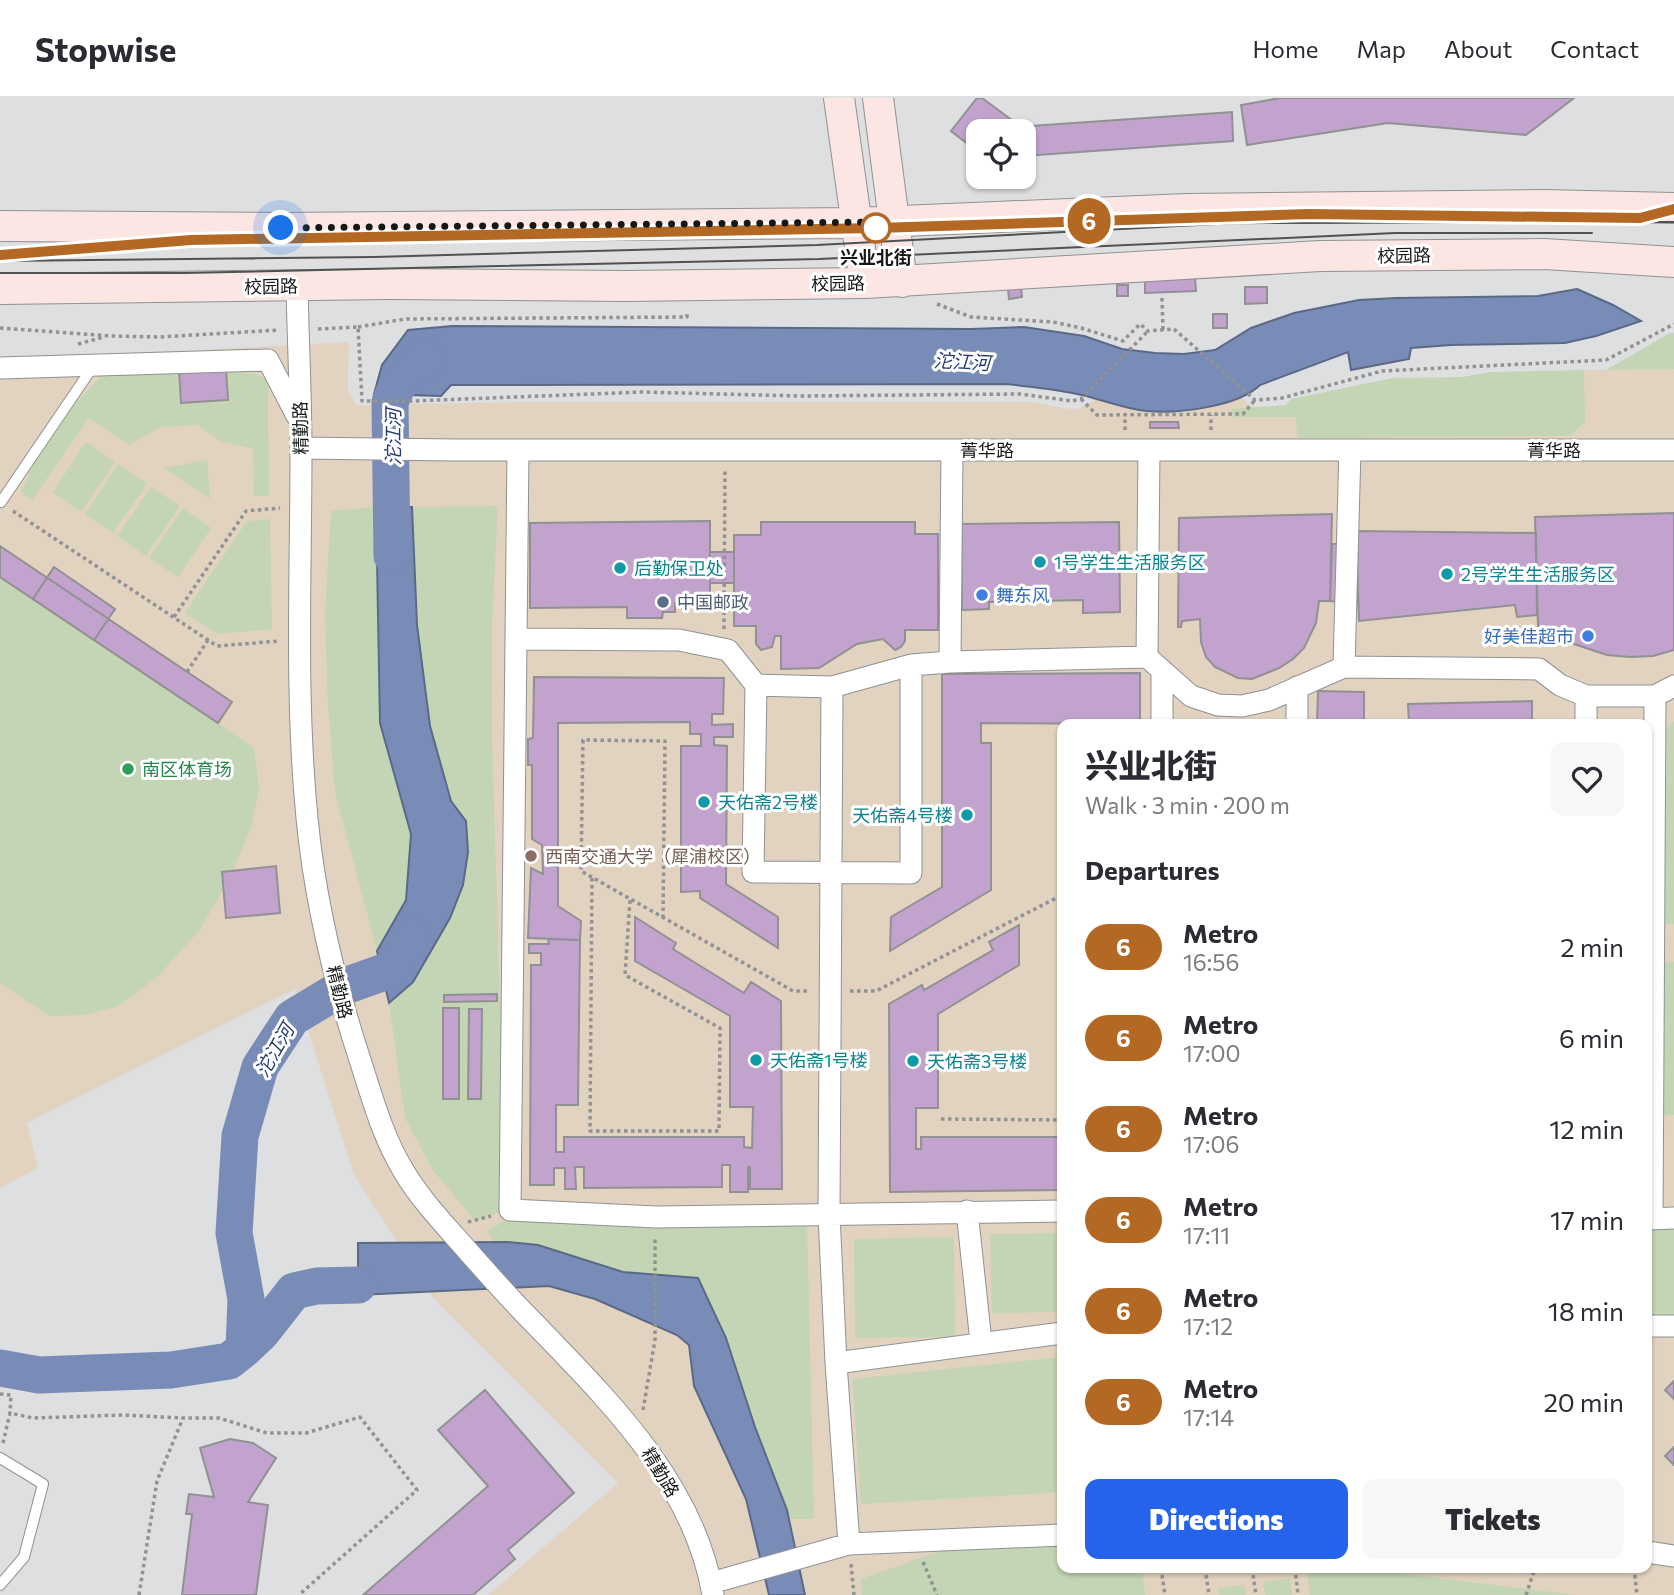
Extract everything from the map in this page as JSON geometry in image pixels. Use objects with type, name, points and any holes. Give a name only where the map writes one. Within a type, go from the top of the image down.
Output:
[{"type":"street","points":[[839,98],[865,283]]},
{"type":"street","points":[[878,98],[902,282]]},
{"type":"street","points":[[0,226],[295,228],[855,223],[1187,209],[1545,205],[1674,208]]},
{"type":"street","name":"校园路","points":[[0,289],[865,283],[1321,256],[1517,254],[1674,262]]},
{"type":"street","name":"精勤路","points":[[297,286],[301,448],[299,639],[307,817],[324,928],[350,1031],[388,1144],[404,1174],[507,1295],[594,1385],[639,1437],[677,1498],[706,1566],[712,1589]]},
{"type":"street","points":[[0,368],[268,360],[299,421]]},
{"type":"street","name":"菁华路","points":[[301,448],[1674,450]]},
{"type":"street","points":[[518,450],[510,1210],[656,1217],[1057,1211]]},
{"type":"street","points":[[950,662],[951,450]]},
{"type":"street","points":[[1149,450],[1154,663],[1160,719]]},
{"type":"street","points":[[1344,667],[1350,450]]},
{"type":"street","points":[[516,639],[679,640],[728,650],[756,685],[753,872],[911,873],[911,665]]},
{"type":"street","points":[[756,685],[832,687],[911,665],[950,662],[1154,663],[1191,696],[1218,705],[1242,706],[1269,700],[1344,667],[1539,668],[1560,685],[1586,696],[1655,696],[1674,685]]},
{"type":"street","points":[[832,687],[829,1215],[849,1545]]},
{"type":"street","points":[[1297,687],[1297,719]]},
{"type":"street","points":[[1586,696],[1586,719]]},
{"type":"street","points":[[1652,848],[1655,696]]},
{"type":"street","points":[[967,1211],[981,1342]]},
{"type":"street","points":[[1652,1219],[1674,1219]]},
{"type":"street","points":[[1652,1326],[1674,1326]]},
{"type":"street","points":[[836,1363],[1057,1334]]},
{"type":"street","points":[[712,1589],[750,1572],[849,1545],[1057,1535]]},
{"type":"street","points":[[1652,1553],[1674,1556]]},
{"type":"lane","points":[[1,502],[94,365]]},
{"type":"lane","points":[[0,1586],[24,1557],[43,1484],[1,1452]]},
{"type":"path","points":[[1162,298],[1163,330]]},
{"type":"path","points":[[936,304],[971,317],[1053,322],[1123,341],[1140,324],[1148,331]]},
{"type":"path","points":[[358,327],[405,319],[687,317],[687,305]]},
{"type":"path","points":[[1081,399],[1097,415],[1243,414],[1255,400],[1282,398],[1382,371],[1606,360],[1674,324]]},
{"type":"path","points":[[375,401],[642,392],[799,396],[1020,394],[1072,401],[1081,399],[1148,331],[1174,329],[1255,400]]},
{"type":"path","points":[[724,649],[725,450]]},
{"type":"path","points":[[1,502],[217,646],[299,639]]},
{"type":"path","points":[[174,617],[246,510],[300,506]]},
{"type":"path","points":[[187,672],[208,640]]},
{"type":"path","points":[[663,918],[666,741],[583,740],[580,871],[592,878],[630,899],[663,918],[793,991]]},
{"type":"path","points":[[592,878],[590,1131],[719,1131],[720,1028],[625,975],[630,899]]},
{"type":"path","points":[[876,991],[1057,898]]},
{"type":"path","points":[[941,1119],[1057,1120]]},
{"type":"path","points":[[448,1228],[510,1210]]},
{"type":"path","points":[[639,1437],[655,1340],[656,1217]]},
{"type":"path","points":[[0,1394],[11,1395],[10,1413],[1,1452]]},
{"type":"path","points":[[10,1413],[33,1418],[123,1415],[219,1418],[267,1433],[306,1433],[360,1417],[417,1489],[299,1595]]},
{"type":"path","points":[[139,1595],[157,1481],[183,1418]]},
{"type":"path","points":[[918,1542],[925,1570],[937,1595]]},
{"type":"path","points":[[849,1545],[855,1595]]},
{"type":"path","points":[[1162,1573],[1165,1595]]},
{"type":"path","points":[[1206,1573],[1209,1595]]},
{"type":"path","points":[[1253,1573],[1256,1595]]},
{"type":"path","points":[[1296,1573],[1298,1595]]},
{"type":"path","points":[[1526,1595],[1533,1573]]},
{"type":"path","points":[[1635,1573],[1637,1595]]},
{"type":"shaded area","name":"西南交通大学（犀浦校区）","points":[[349,342],[348,391],[356,405],[520,402],[1031,402],[1076,410],[1097,399],[1121,407],[1183,410],[1211,406],[1240,397],[1254,408],[1542,412],[1584,370],[1674,369],[1674,1595],[488,1595],[618,1483],[434,1299],[354,1175],[295,989],[27,1123],[38,1168],[0,1188],[0,358]]},
{"type":"green space","points":[[1674,333],[1674,369],[1606,370]]},
{"type":"green space","points":[[1584,370],[1585,422],[1570,436],[1297,438],[1296,417],[1233,417],[1231,409],[1286,405],[1291,399],[1393,378]]},
{"type":"green space","points":[[177,371],[180,404],[229,402],[228,372],[255,373],[268,382],[269,496],[254,496],[253,449],[220,441],[198,425],[161,427],[129,445],[89,418],[32,500],[21,492],[38,455],[60,421],[101,376]]},
{"type":"green space","points":[[86,442],[115,462],[81,512],[53,492]]},
{"type":"green space","points":[[207,460],[210,499],[164,468]]},
{"type":"green space","points":[[118,464],[147,484],[113,533],[85,514]]},
{"type":"green space","points":[[151,487],[180,506],[146,556],[117,536]]},
{"type":"green space","points":[[498,506],[492,628],[492,732],[506,1210],[475,1221],[432,1169],[405,1118],[389,1003],[413,982],[450,918],[463,885],[466,822],[451,801],[430,726],[417,625],[412,507]]},
{"type":"green space","points":[[376,507],[380,723],[411,834],[406,900],[377,951],[335,792],[328,706],[325,615],[331,511]]},
{"type":"green space","points":[[183,508],[211,528],[178,577],[149,558]]},
{"type":"green space","points":[[270,519],[272,629],[217,634],[185,613],[247,521]]},
{"type":"green space","name":"南区体育场","points":[[0,546],[232,702],[218,723],[254,748],[259,790],[251,827],[228,882],[199,931],[157,977],[118,1006],[85,1015],[49,1016],[0,983]]},
{"type":"green space","points":[[1674,721],[1674,924],[1664,924],[1665,730]]},
{"type":"green space","points":[[1663,962],[1674,962],[1674,1115],[1662,1115]]},
{"type":"green space","points":[[510,1218],[621,1225],[807,1222],[814,1519],[789,1519],[698,1278],[623,1272],[538,1245],[494,1242],[487,1231]]},
{"type":"green space","points":[[1652,1226],[1674,1226],[1674,1318],[1652,1318]]},
{"type":"green space","points":[[1057,1233],[1057,1312],[992,1313],[990,1234]]},
{"type":"green space","points":[[954,1237],[955,1337],[855,1338],[854,1239]]},
{"type":"green space","points":[[1057,1358],[1057,1492],[861,1504],[852,1379]]},
{"type":"green space","points":[[1057,1542],[1057,1573],[1143,1573],[1145,1595],[862,1595],[861,1579],[948,1548]]},
{"type":"green space","points":[[1307,1573],[1397,1573],[1576,1595],[1310,1595]]},
{"type":"green space","points":[[1290,1578],[1292,1595],[1265,1595],[1263,1582]]},
{"type":"green space","points":[[1244,1585],[1246,1595],[1219,1595],[1218,1588]]},
{"type":"water","points":[[1577,289],[1641,321],[1565,343],[1411,348],[1409,359],[1351,370],[1348,352],[1260,385],[1237,399],[1206,407],[1173,411],[1138,410],[1073,393],[1006,384],[451,385],[441,396],[374,394],[382,365],[408,330],[452,326],[1024,327],[1084,336],[1122,349],[1184,354],[1215,350],[1251,328],[1294,313],[1359,300],[1538,296]]},
{"type":"water","points":[[376,507],[412,507],[417,625],[430,726],[451,801],[466,821],[468,852],[463,885],[450,918],[413,982],[389,1003],[377,951],[406,900],[411,834],[380,723]]},
{"type":"water","points":[[507,1242],[538,1245],[623,1272],[698,1278],[726,1338],[755,1427],[787,1510],[805,1595],[769,1595],[746,1499],[694,1386],[689,1345],[677,1335],[595,1299],[549,1286],[358,1295],[358,1243]]},
{"type":"building","points":[[977,98],[982,98],[1010,119],[966,119],[966,143],[951,131]]},
{"type":"building","points":[[1280,98],[1574,98],[1526,135],[1388,123],[1247,145],[1241,105]]},
{"type":"building","points":[[1232,112],[1233,141],[1036,155],[1036,126]]},
{"type":"building","points":[[1195,277],[1196,291],[1145,293],[1145,279]]},
{"type":"building","points":[[1117,285],[1128,285],[1128,296],[1117,296]]},
{"type":"building","points":[[1021,286],[1022,297],[1009,299],[1008,288]]},
{"type":"building","points":[[1245,287],[1267,287],[1267,303],[1245,304]]},
{"type":"building","points":[[1213,314],[1227,314],[1227,328],[1213,328]]},
{"type":"building","points":[[226,368],[228,400],[181,403],[179,371]]},
{"type":"building","points":[[1150,422],[1178,422],[1179,428],[1150,428]]},
{"type":"building","points":[[1674,513],[1674,650],[1653,656],[1607,655],[1574,644],[1538,626],[1535,517]]},
{"type":"building","points":[[1332,514],[1330,601],[1319,601],[1316,623],[1304,648],[1279,668],[1252,679],[1238,678],[1215,667],[1206,657],[1201,642],[1200,619],[1182,621],[1181,627],[1178,627],[1179,518]]},
{"type":"building","name":"后勤保卫处","points":[[710,521],[710,603],[675,603],[675,612],[663,612],[662,618],[627,618],[627,607],[530,608],[530,523]]},
{"type":"building","points":[[761,522],[915,522],[915,534],[938,534],[938,630],[905,630],[905,641],[895,650],[883,639],[857,644],[819,668],[781,669],[781,636],[775,636],[772,647],[761,650],[756,644],[756,626],[734,626],[734,535],[761,535]]},
{"type":"building","name":"1号学生生活服务区","points":[[1119,522],[1120,612],[1083,613],[1083,600],[989,602],[989,609],[962,610],[961,524]]},
{"type":"building","name":"2号学生生活服务区","points":[[1356,531],[1536,533],[1537,615],[1517,617],[1515,605],[1359,621]]},
{"type":"building","points":[[1332,544],[1357,544],[1358,604],[1330,601]]},
{"type":"building","points":[[0,546],[232,702],[218,723],[0,577]]},
{"type":"building","points":[[710,552],[734,552],[734,583],[710,583]]},
{"type":"building","points":[[54,567],[115,609],[94,640],[33,599]]},
{"type":"building","name":"天佑斋4号楼","points":[[1140,673],[1140,719],[1057,719],[1057,723],[981,723],[981,743],[991,743],[991,890],[890,951],[891,917],[942,887],[942,674]]},
{"type":"building","name":"天佑斋2号楼","points":[[534,677],[724,678],[723,714],[712,714],[712,725],[733,724],[733,737],[714,737],[714,745],[727,746],[726,884],[778,917],[778,948],[700,898],[700,891],[681,892],[681,746],[701,746],[701,734],[690,734],[690,722],[558,723],[558,906],[581,921],[580,940],[528,938],[531,868],[543,874],[542,845],[532,839],[532,765],[528,765],[528,739],[533,738]]},
{"type":"building","points":[[1318,691],[1364,692],[1364,719],[1317,719]]},
{"type":"building","points":[[1532,701],[1532,719],[1409,719],[1408,704]]},
{"type":"building","points":[[276,866],[280,913],[226,918],[222,872]]},
{"type":"building","name":"天佑斋1号楼","points":[[635,917],[676,943],[673,949],[744,993],[751,982],[781,1001],[782,1189],[750,1189],[748,1167],[748,1192],[730,1192],[730,1165],[722,1165],[722,1187],[584,1188],[584,1167],[575,1167],[576,1189],[565,1189],[565,1168],[554,1168],[554,1185],[530,1185],[531,965],[541,965],[541,953],[529,953],[529,944],[549,944],[548,939],[580,940],[578,1105],[556,1105],[556,1152],[564,1152],[564,1137],[744,1137],[744,1147],[752,1148],[753,1107],[730,1107],[730,1016],[635,961]]},
{"type":"building","name":"天佑斋3号楼","points":[[1019,925],[1019,965],[938,1014],[938,1108],[916,1108],[916,1149],[921,1149],[921,1137],[1057,1137],[1057,1190],[890,1192],[889,1004],[922,985],[924,990],[993,950],[989,942]]},
{"type":"building","points":[[497,994],[497,1001],[444,1002],[444,995]]},
{"type":"building","points":[[443,1008],[459,1008],[459,1099],[443,1099]]},
{"type":"building","points":[[469,1009],[482,1009],[481,1099],[468,1099]]},
{"type":"building","points":[[1674,1381],[1674,1399],[1665,1390]]},
{"type":"building","points":[[485,1390],[574,1493],[508,1550],[515,1559],[473,1595],[363,1595],[488,1486],[438,1430]]},
{"type":"building","points":[[230,1439],[253,1443],[276,1458],[248,1502],[268,1505],[256,1595],[182,1595],[192,1514],[186,1514],[189,1494],[214,1497],[200,1448]]},
{"type":"building","points":[[1674,1447],[1674,1465],[1665,1456]]},
{"type":"waterway","name":"沱江河","points":[[392,556],[390,402],[404,377],[425,359]]},
{"type":"waterway","name":"沱江河","points":[[0,1368],[39,1375],[171,1370],[229,1361],[244,1349],[246,1299],[234,1233],[240,1136],[260,1067],[292,1018],[345,986],[390,970],[413,936]]},
{"type":"waterway","points":[[244,1349],[261,1333],[294,1291],[317,1286],[358,1285]]},
{"type":"tram line","points":[[0,261],[374,257],[817,245],[1236,223],[1674,222]]},
{"type":"tram line","points":[[0,273],[184,273],[819,259],[1395,233],[1592,233]]},
{"type":"metro line","name":"6","points":[[0,255],[191,240],[877,228],[1308,214],[1640,218],[1674,209]]},
{"type":"place","name":"兴业北街","points":[[876,228]]},
{"type":"place","name":"1号学生生活服务区","points":[[1040,562]]},
{"type":"place","name":"后勤保卫处","points":[[620,568]]},
{"type":"place","name":"2号学生生活服务区","points":[[1447,574]]},
{"type":"place","name":"舞东风","points":[[982,595]]},
{"type":"place","name":"中国邮政","points":[[663,602]]},
{"type":"place","name":"好美佳超市","points":[[1588,636]]},
{"type":"place","name":"南区体育场","points":[[128,769]]},
{"type":"place","name":"天佑斋2号楼","points":[[704,802]]},
{"type":"place","name":"天佑斋4号楼","points":[[967,815]]},
{"type":"place","name":"西南交通大学（犀浦校区）","points":[[531,856]]},
{"type":"place","name":"天佑斋1号楼","points":[[756,1060]]},
{"type":"place","name":"天佑斋3号楼","points":[[913,1061]]},
{"type":"route","points":[[281,228],[876,222],[876,228]]}]
